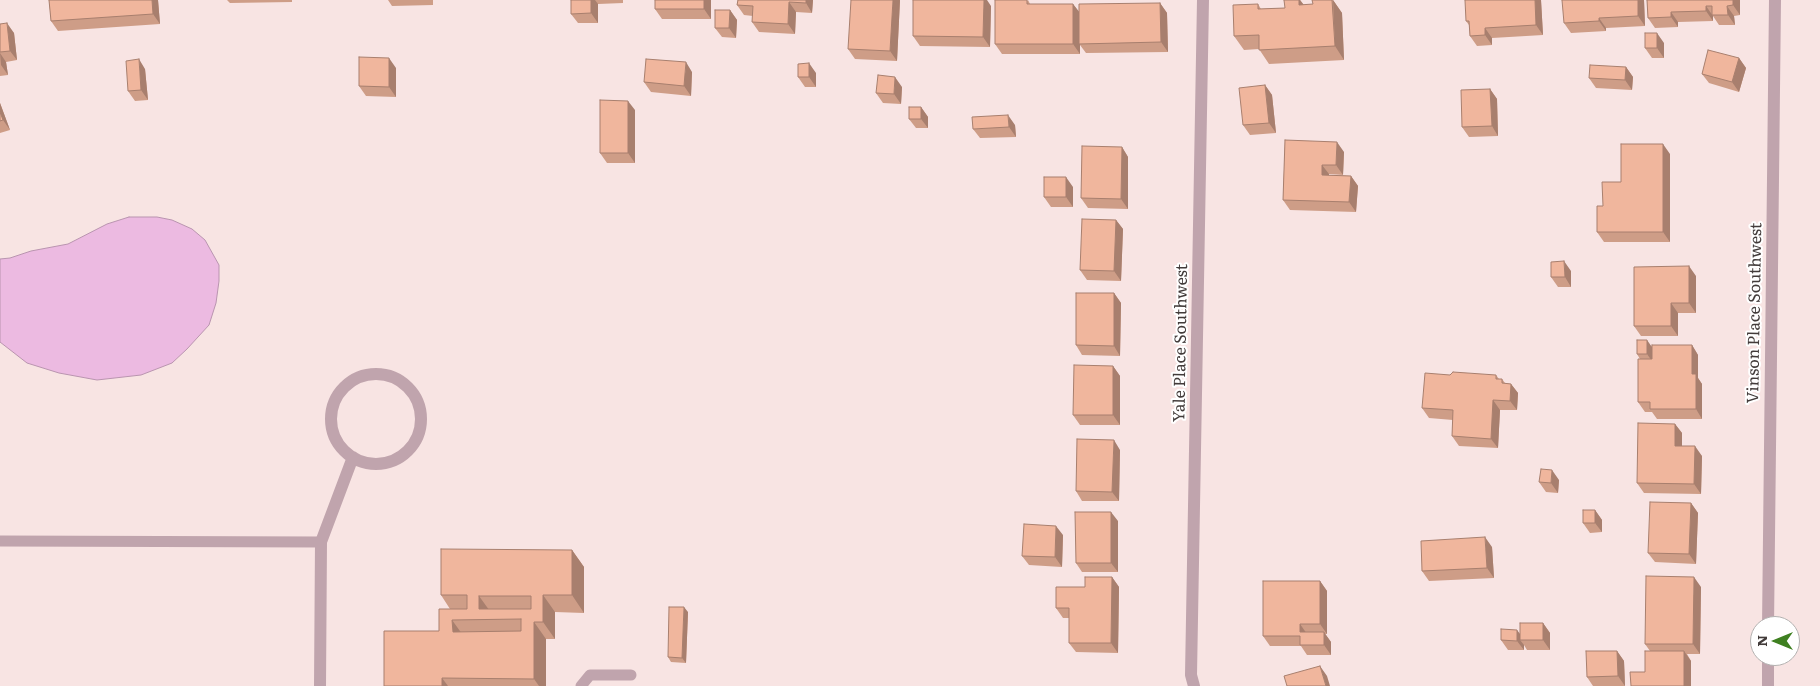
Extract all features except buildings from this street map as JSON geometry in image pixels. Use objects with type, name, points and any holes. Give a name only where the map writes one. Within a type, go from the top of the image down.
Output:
[{"type":"street","name":"Yale Place Southwest","points":[[1194,686],[1191,665],[1203,0]]},
{"type":"street","name":"Vinson Place Southwest","points":[[1768,616],[1775,0]]},
{"type":"street","points":[[374,374],[387,375],[399,380],[412,394],[420,411],[420,424],[417,436],[401,456],[389,462],[377,464],[364,462],[353,457],[342,449],[335,438],[331,426],[334,401],[341,390],[350,382],[362,376],[374,374]]},
{"type":"street","points":[[320,686],[321,542],[353,457]]},
{"type":"street","points":[[1768,666],[1768,686]]},
{"type":"lane","points":[[0,541],[321,542]]},
{"type":"lane","points":[[581,686],[590,675],[631,675]]},
{"type":"shaded area","points":[[129,217],[157,217],[172,220],[192,229],[205,240],[219,265],[216,303],[209,325],[187,349],[172,363],[141,375],[97,380],[59,373],[27,363],[0,342],[0,259],[68,244],[107,224]]}]
